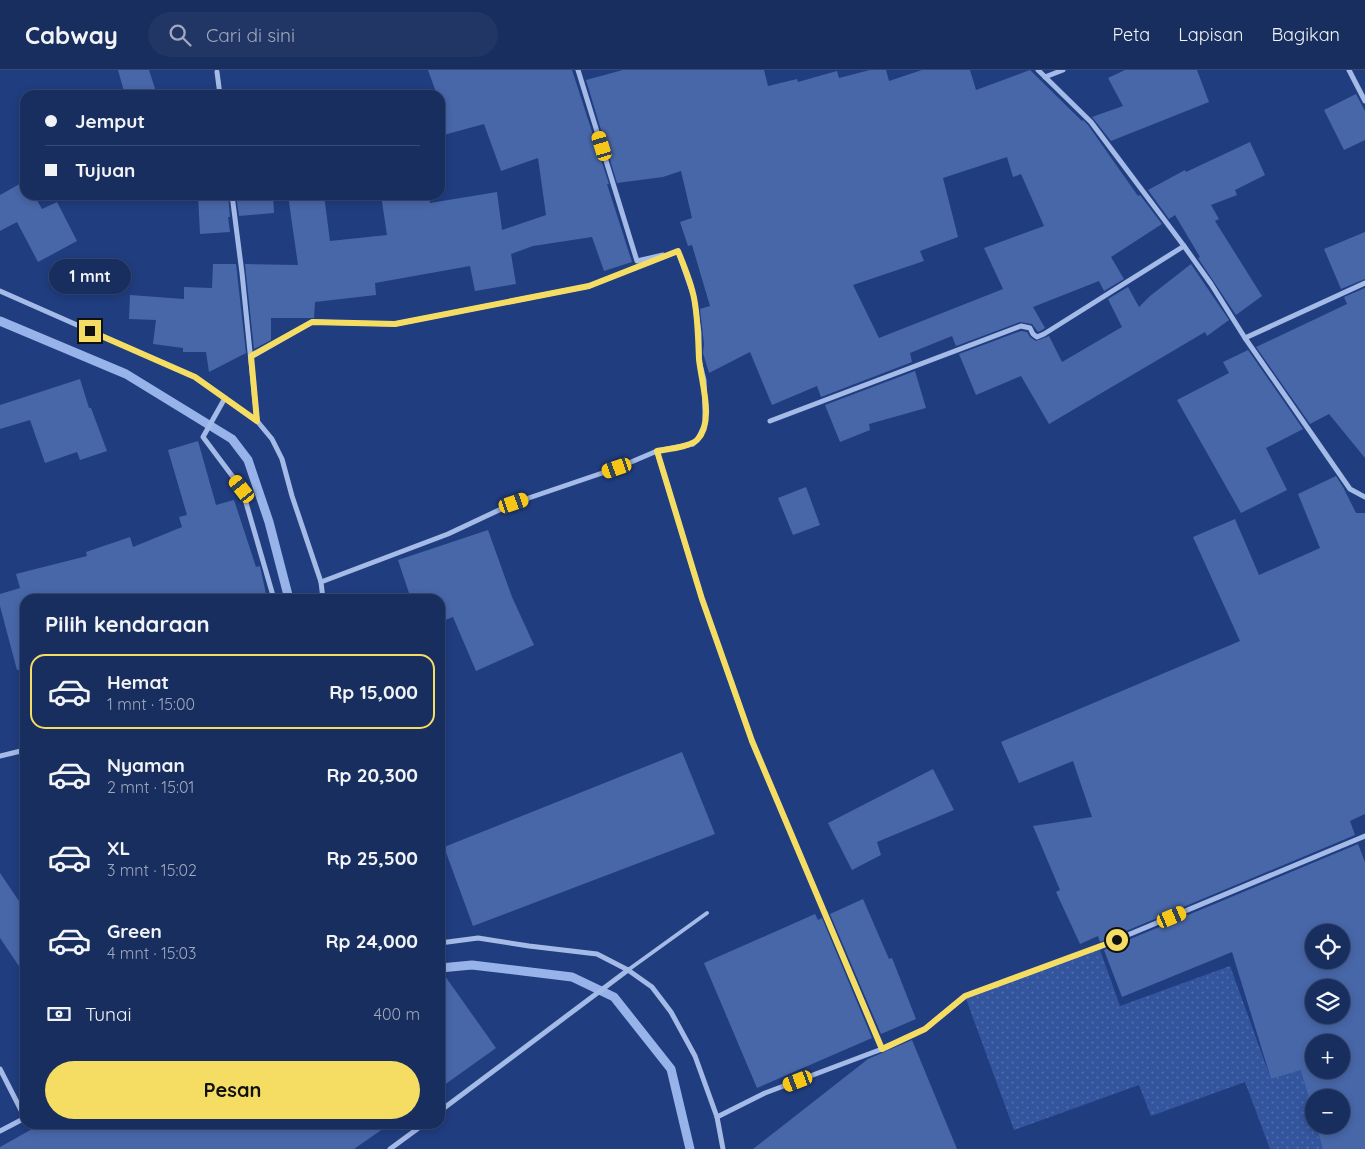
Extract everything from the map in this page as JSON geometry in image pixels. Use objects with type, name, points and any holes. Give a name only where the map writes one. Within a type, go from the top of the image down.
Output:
[{"type":"street","points":[[578,70],[637,261],[678,251]]},
{"type":"street","points":[[1038,70],[1091,122],[1211,284],[1245,338],[1350,489],[1365,497]]},
{"type":"street","points":[[1044,77],[1063,70]]},
{"type":"street","points":[[1349,70],[1365,101]]},
{"type":"street","points":[[218,72],[220,90]]},
{"type":"street","points":[[233,200],[257,421]]},
{"type":"street","points":[[770,421],[1021,326],[1030,328],[1037,337],[1184,246]]},
{"type":"street","points":[[251,356],[312,322],[395,324],[589,286],[678,251]]},
{"type":"street","points":[[322,582],[448,534],[514,503],[617,468],[657,451],[693,444],[702,434],[705,424],[705,391],[699,360],[699,333],[694,297],[678,251]]},
{"type":"street","points":[[1245,338],[1365,283]]},
{"type":"street","points":[[0,291],[195,377],[257,421],[272,439],[282,459],[292,496],[322,582],[323,594]]},
{"type":"street","points":[[225,398],[203,437],[242,489],[273,594]]},
{"type":"street","points":[[657,451],[702,599],[752,741],[882,1049]]},
{"type":"street","points":[[0,756],[20,751]]},
{"type":"street","points":[[717,1117],[765,1093],[882,1049],[925,1029],[965,996],[1099,948],[1365,836]]},
{"type":"street","points":[[445,942],[478,938],[597,954],[628,970],[652,987],[671,1012],[695,1056],[717,1117],[723,1149]]},
{"type":"street","points":[[445,1108],[628,970]]},
{"type":"street","points":[[0,1069],[20,1108]]},
{"type":"street","points":[[0,1131],[20,1121]]},
{"type":"street","points":[[390,1149],[417,1129]]},
{"type":"lane","points":[[628,970],[707,913]]},
{"type":"shaded area","points":[[1099,947],[1120,1006],[1230,966],[1271,1079],[1305,1069],[1305,1079],[1342,1079],[1345,1089],[1305,1089],[1305,1134],[1350,1134],[1350,1103],[1365,1149],[1270,1149],[1245,1082],[1151,1116],[1139,1085],[1014,1130],[965,996]]},
{"type":"building","points":[[118,70],[149,70],[155,90],[124,90]]},
{"type":"building","points":[[428,70],[572,70],[632,262],[604,271],[592,237],[533,246],[511,254],[516,284],[475,291],[470,266],[375,283],[376,295],[315,302],[314,318],[271,318],[271,340],[254,349],[245,264],[298,265],[289,200],[325,200],[330,241],[387,235],[382,200],[430,200],[430,203],[497,192],[502,230],[546,215],[538,158],[501,171],[484,124],[445,135],[445,90],[435,90]]},
{"type":"building","points":[[623,70],[764,70],[768,86],[797,79],[798,82],[837,71],[839,78],[870,70],[886,70],[889,81],[922,70],[970,70],[976,90],[1030,70],[1088,125],[1138,196],[1140,195],[1162,224],[1111,257],[1124,279],[1104,291],[1099,281],[1033,307],[1045,328],[1038,332],[1032,324],[1020,322],[956,346],[952,336],[910,353],[912,362],[821,397],[817,386],[772,405],[750,352],[709,373],[703,353],[704,344],[700,309],[710,306],[692,245],[688,246],[680,222],[692,218],[681,171],[663,177],[617,183],[586,80]],"holes":[[[1007,157],[1013,177],[1021,174],[1044,226],[984,248],[1003,289],[879,338],[853,285],[924,261],[920,251],[958,237],[943,178]]]},
{"type":"building","points":[[1125,70],[1197,70],[1209,102],[1111,141],[1092,117],[1123,106],[1108,78]]},
{"type":"building","points":[[1356,94],[1365,111],[1365,140],[1344,150],[1324,110]]},
{"type":"building","points":[[1250,142],[1265,175],[1235,190],[1237,195],[1211,205],[1219,219],[1215,221],[1262,296],[1236,315],[1198,258],[1200,257],[1175,215],[1169,219],[1148,190],[1185,170],[1186,172]]},
{"type":"building","points":[[20,184],[20,200],[37,200],[42,209],[57,202],[77,241],[38,262],[17,222],[0,231],[0,195]]},
{"type":"building","points":[[198,200],[228,200],[230,232],[200,234]]},
{"type":"building","points":[[237,200],[273,200],[274,213],[239,216]]},
{"type":"building","points":[[1365,232],[1365,279],[1341,289],[1324,249]]},
{"type":"building","points":[[213,264],[236,264],[246,353],[209,372],[206,352],[183,352],[183,348],[153,344],[156,320],[129,319],[130,295],[184,299],[184,287],[212,288]]},
{"type":"building","points":[[1191,264],[1229,320],[1207,336],[1205,332],[1049,424],[1021,376],[976,395],[959,354],[1021,331],[1027,332],[1036,341],[1049,336],[1062,362],[1122,327],[1108,299],[1128,287],[1139,307]]},
{"type":"building","points":[[1365,288],[1365,458],[1329,414],[1310,424],[1256,347],[1347,304],[1344,297]]},
{"type":"building","points":[[1248,350],[1303,429],[1266,448],[1287,490],[1241,513],[1177,400],[1229,373],[1223,362]]},
{"type":"building","points":[[915,371],[926,408],[869,424],[870,430],[840,442],[825,405]]},
{"type":"building","points":[[80,379],[89,408],[91,408],[107,451],[80,460],[77,452],[45,463],[30,420],[0,429],[0,405]]},
{"type":"building","points":[[198,441],[216,505],[234,500],[256,567],[260,566],[266,594],[20,594],[20,670],[17,670],[0,606],[0,594],[20,588],[16,574],[87,556],[86,552],[130,537],[133,547],[182,527],[179,517],[187,515],[168,450]]},
{"type":"building","points":[[1336,476],[1356,513],[1365,513],[1365,814],[1350,821],[1355,835],[1100,942],[1098,936],[1080,944],[1056,892],[1060,890],[1033,826],[1092,817],[1073,761],[1019,783],[1001,742],[1240,641],[1193,537],[1235,519],[1259,575],[1320,548],[1298,494]]},
{"type":"building","points":[[806,487],[820,525],[793,535],[778,498]]},
{"type":"building","points":[[488,530],[512,597],[534,645],[476,671],[453,617],[445,620],[445,594],[409,594],[398,560]]},
{"type":"building","points":[[682,752],[715,834],[473,926],[445,847]]},
{"type":"building","points":[[933,769],[954,810],[877,842],[881,855],[852,870],[828,823]]},
{"type":"building","points":[[1358,844],[1365,862],[1365,1149],[1323,1149],[1319,1134],[1350,1134],[1350,1089],[1306,1089],[1301,1070],[1271,1079],[1232,952],[1122,997],[1104,950]]},
{"type":"building","points":[[0,873],[20,903],[20,968],[0,938]]},
{"type":"building","points":[[863,899],[889,959],[892,958],[916,1019],[881,1034],[830,914]]},
{"type":"building","points":[[815,914],[818,920],[822,918],[872,1038],[757,1088],[704,963]]},
{"type":"building","points":[[445,976],[496,1048],[445,1084]]},
{"type":"building","points":[[912,1040],[957,1149],[753,1149],[868,1059]]},
{"type":"building","points":[[32,1129],[383,1129],[354,1149],[0,1149],[0,1147]]},
{"type":"waterway","points":[[0,321],[126,374],[232,439],[248,460],[269,522],[288,594]]},
{"type":"waterway","points":[[445,968],[472,965],[572,977],[614,997],[671,1069],[690,1149]]},
{"type":"route","points":[[90,331],[195,377],[257,421],[251,356],[312,322],[395,324],[589,286],[678,251],[694,297],[699,333],[699,360],[705,391],[705,424],[702,434],[693,444],[657,451],[702,599],[752,741],[882,1049],[925,1029],[965,996],[1117,940]]}]
